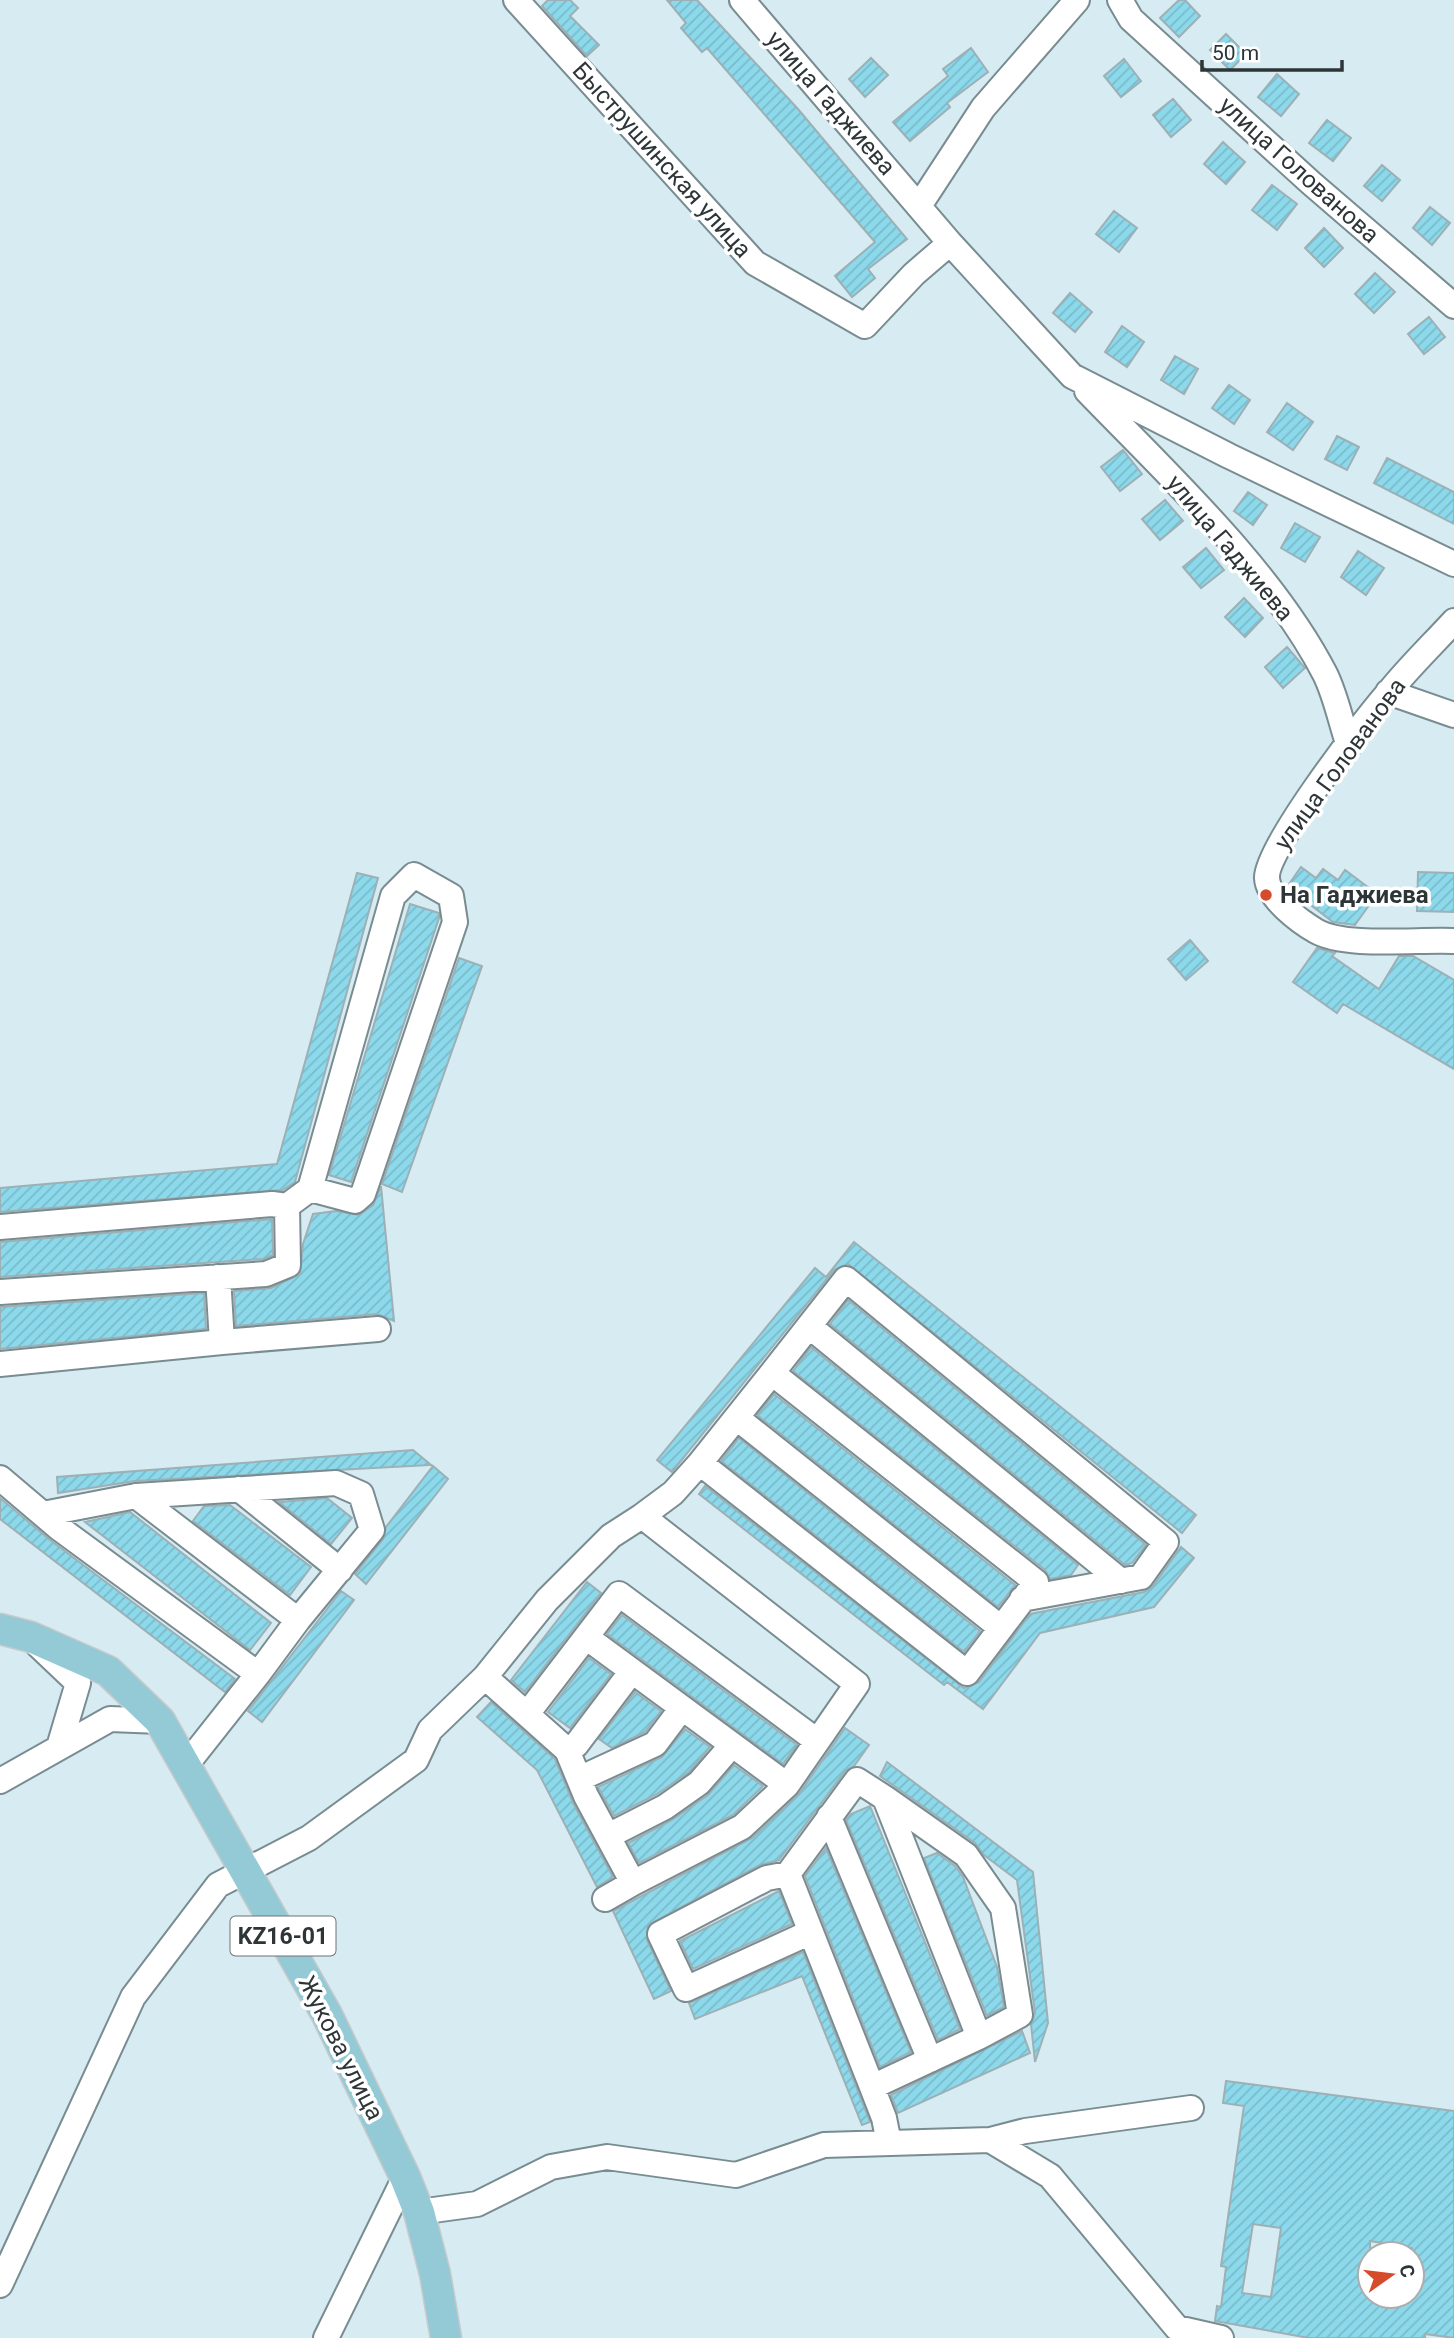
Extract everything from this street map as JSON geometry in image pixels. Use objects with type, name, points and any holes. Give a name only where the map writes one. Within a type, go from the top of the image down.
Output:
[{"type":"main road","name":"Жукова улица","points":[[0,1629],[31,1637],[108,1671],[160,1721],[246,1868],[327,2015],[405,2177],[419,2211],[435,2274],[446,2338]]},
{"type":"street","name":"Быструшинская улица","points":[[516,0],[755,263],[866,326],[914,274],[950,243]]},
{"type":"street","name":"улица Гаджиева","points":[[742,0],[950,243],[1072,376],[1206,515],[1289,615],[1326,676],[1349,746]]},
{"type":"street","points":[[919,206],[983,108],[1077,0]]},
{"type":"street","name":"улица Голованова","points":[[1119,0],[1131,19],[1311,183],[1454,306]]},
{"type":"street","name":"улица Гаджиева","points":[[1072,376],[1230,457],[1454,564]]},
{"type":"street","name":"улица Голованова","points":[[1454,621],[1388,692],[1277,845],[1268,866],[1267,880],[1274,896],[1317,932],[1367,940],[1454,941]]},
{"type":"street","points":[[1388,692],[1454,715]]},
{"type":"street","points":[[0,1227],[272,1204],[287,1206],[310,1189],[393,896],[414,875],[451,896],[455,922],[363,1194],[355,1201],[310,1189]]},
{"type":"street","points":[[0,1292],[266,1273],[288,1265],[287,1206]]},
{"type":"street","points":[[218,1277],[222,1342]]},
{"type":"street","points":[[0,2285],[133,1997],[218,1885],[246,1868],[309,1838],[416,1760],[429,1730],[485,1677],[547,1600],[611,1536],[673,1493],[701,1463],[846,1279],[1166,1542],[1141,1577],[1022,1599]]},
{"type":"street","points":[[809,1326],[1121,1581]]},
{"type":"street","points":[[0,1364],[377,1329]]},
{"type":"street","points":[[701,1463],[967,1673],[1036,1582],[772,1373]]},
{"type":"street","points":[[737,1418],[1000,1628]]},
{"type":"street","points":[[0,1478],[43,1514],[258,1674]]},
{"type":"street","points":[[43,1514],[136,1496],[239,1489],[336,1483],[361,1494],[372,1530],[298,1620],[186,1765]]},
{"type":"street","points":[[239,1489],[340,1570]]},
{"type":"street","points":[[136,1496],[298,1620]]},
{"type":"street","points":[[606,1899],[742,1827],[787,1785],[857,1684],[642,1516]]},
{"type":"street","points":[[527,1714],[619,1594],[817,1741]]},
{"type":"street","points":[[31,1637],[78,1683],[59,1747]]},
{"type":"street","points":[[586,1637],[787,1785]]},
{"type":"street","points":[[567,1750],[576,1745],[632,1671]]},
{"type":"street","points":[[485,1677],[567,1750],[579,1779],[633,1883]]},
{"type":"street","points":[[579,1779],[655,1744],[682,1708]]},
{"type":"street","points":[[3,1777],[110,1718],[160,1721]]},
{"type":"street","points":[[608,1836],[665,1807],[699,1783],[732,1745]]},
{"type":"street","points":[[811,1932],[686,1989],[660,1934],[766,1878],[788,1874],[857,1780],[966,1854],[1003,1908],[1020,2015],[872,2087]]},
{"type":"street","points":[[885,1798],[979,2037]]},
{"type":"street","points":[[829,1817],[930,2060]]},
{"type":"street","points":[[788,1874],[884,2118],[889,2143]]},
{"type":"street","points":[[419,2211],[477,2204],[551,2167],[607,2157],[736,2175],[824,2145],[990,2140],[1025,2131],[1191,2108]]},
{"type":"street","points":[[990,2140],[1050,2176],[1171,2330],[1177,2328],[1221,2338]]},
{"type":"street","points":[[326,2338],[405,2177]]},
{"type":"building","points":[[548,0],[570,0],[578,8],[570,16],[599,45],[587,56],[542,6]]},
{"type":"building","points":[[667,0],[697,0],[798,109],[907,239],[868,269],[875,278],[852,297],[835,276],[875,242],[707,48],[702,52],[681,28],[686,23]]},
{"type":"building","points":[[1179,0],[1185,0],[1200,16],[1179,37],[1160,18]]},
{"type":"building","points":[[1226,34],[1246,54],[1230,70],[1210,50]]},
{"type":"building","points":[[971,48],[988,72],[947,103],[950,107],[910,141],[893,122],[948,76],[943,69]]},
{"type":"building","points":[[871,58],[888,75],[865,97],[849,79]]},
{"type":"building","points":[[1124,59],[1141,81],[1121,97],[1104,76]]},
{"type":"building","points":[[1277,74],[1299,94],[1281,116],[1258,97]]},
{"type":"building","points":[[1173,99],[1191,120],[1171,137],[1153,115]]},
{"type":"building","points":[[1327,120],[1351,138],[1333,161],[1309,143]]},
{"type":"building","points":[[1223,142],[1245,162],[1226,184],[1204,164]]},
{"type":"building","points":[[1382,165],[1400,180],[1382,201],[1364,186]]},
{"type":"building","points":[[1272,185],[1297,204],[1277,230],[1252,210]]},
{"type":"building","points":[[1430,207],[1450,223],[1432,245],[1413,228]]},
{"type":"building","points":[[1114,211],[1137,228],[1119,252],[1096,234]]},
{"type":"building","points":[[1324,228],[1343,248],[1324,267],[1305,248]]},
{"type":"building","points":[[1375,273],[1395,292],[1374,313],[1355,294]]},
{"type":"building","points":[[1070,293],[1092,312],[1075,332],[1053,313]]},
{"type":"building","points":[[1429,317],[1445,337],[1424,354],[1408,334]]},
{"type":"building","points":[[1122,326],[1144,342],[1127,367],[1105,352]]},
{"type":"building","points":[[1175,356],[1198,369],[1184,394],[1161,380]]},
{"type":"building","points":[[1229,385],[1250,400],[1234,424],[1212,408]]},
{"type":"building","points":[[1287,403],[1313,422],[1293,450],[1267,432]]},
{"type":"building","points":[[1337,436],[1359,447],[1347,470],[1325,459]]},
{"type":"building","points":[[1123,450],[1142,474],[1120,491],[1101,467]]},
{"type":"building","points":[[1387,458],[1454,492],[1454,524],[1374,483]]},
{"type":"building","points":[[1248,492],[1267,505],[1253,525],[1234,511]]},
{"type":"building","points":[[1165,500],[1183,521],[1160,540],[1142,519]]},
{"type":"building","points":[[1295,523],[1320,537],[1305,562],[1281,548]]},
{"type":"building","points":[[1206,548],[1224,570],[1201,588],[1183,567]]},
{"type":"building","points":[[1358,551],[1384,568],[1366,595],[1341,577]]},
{"type":"building","points":[[1244,598],[1263,618],[1245,637],[1225,617]]},
{"type":"building","points":[[1287,647],[1305,668],[1283,688],[1265,667]]},
{"type":"building","points":[[1301,867],[1316,878],[1323,869],[1338,880],[1345,870],[1377,894],[1355,925],[1333,922],[1287,887]]},
{"type":"building","points":[[1418,872],[1454,873],[1454,912],[1417,911]]},
{"type":"building","points":[[357,873],[378,878],[295,1182],[283,1190],[0,1212],[0,1188],[277,1164]]},
{"type":"building","points":[[410,904],[439,913],[439,918],[351,1182],[329,1175]]},
{"type":"building","points":[[1190,940],[1208,961],[1186,980],[1168,959]]},
{"type":"building","points":[[1317,948],[1335,953],[1332,956],[1379,989],[1399,956],[1413,956],[1454,980],[1454,1069],[1343,1004],[1337,1013],[1293,982]]},
{"type":"building","points":[[459,958],[482,966],[402,1192],[382,1184]]},
{"type":"building","points":[[381,1186],[394,1321],[377,1314],[236,1326],[234,1291],[271,1288],[300,1274],[303,1244],[313,1214],[336,1211],[359,1215],[373,1205]]},
{"type":"building","points":[[272,1219],[273,1255],[263,1259],[0,1277],[0,1242]]},
{"type":"building","points":[[854,1242],[1196,1515],[1182,1533],[848,1264],[834,1270],[672,1472],[657,1460],[815,1268],[826,1277]]},
{"type":"building","points":[[204,1293],[206,1329],[0,1349],[0,1307]]},
{"type":"building","points":[[848,1300],[1146,1545],[1132,1563],[1125,1565],[830,1324]]},
{"type":"building","points":[[811,1347],[1078,1565],[1071,1575],[1050,1579],[1045,1570],[793,1371]]},
{"type":"building","points":[[774,1394],[1015,1585],[998,1607],[757,1415]]},
{"type":"building","points":[[739,1438],[980,1631],[964,1652],[721,1461]]},
{"type":"building","points":[[413,1450],[431,1465],[135,1481],[58,1493],[57,1477]]},
{"type":"building","points":[[433,1466],[448,1479],[366,1584],[355,1574],[383,1539],[386,1527]]},
{"type":"building","points":[[705,1486],[964,1688],[979,1682],[1030,1614],[1144,1592],[1153,1586],[1181,1547],[1194,1558],[1154,1607],[1040,1633],[983,1709],[947,1682],[944,1685],[699,1494]]},
{"type":"building","points":[[0,1498],[50,1540],[235,1679],[225,1692],[0,1519]]},
{"type":"building","points":[[327,1498],[352,1518],[331,1544],[279,1502]]},
{"type":"building","points":[[230,1505],[311,1567],[290,1595],[193,1521],[204,1506]]},
{"type":"building","points":[[130,1512],[271,1623],[250,1650],[85,1522]]},
{"type":"building","points":[[587,1582],[601,1593],[525,1692],[511,1680]]},
{"type":"building","points":[[341,1591],[354,1600],[262,1722],[248,1711]]},
{"type":"building","points":[[622,1615],[797,1745],[783,1764],[607,1634]]},
{"type":"building","points":[[589,1658],[611,1674],[570,1728],[548,1712]]},
{"type":"building","points":[[635,1692],[661,1711],[645,1732],[612,1748],[599,1739]]},
{"type":"building","points":[[491,1702],[555,1759],[573,1803],[613,1877],[597,1887],[537,1770],[477,1717]]},
{"type":"building","points":[[845,1728],[869,1745],[854,1766],[845,1771],[779,1860],[760,1865],[648,1925],[647,1940],[671,1991],[654,1999],[613,1911],[752,1838],[799,1794]]},
{"type":"building","points":[[685,1729],[710,1747],[689,1772],[657,1794],[614,1816],[598,1787],[662,1757]]},
{"type":"building","points":[[887,1762],[1033,1872],[1048,2023],[1035,2062],[1031,2024],[1035,2013],[1017,1880],[984,1855],[975,1843],[880,1776]]},
{"type":"building","points":[[734,1765],[763,1786],[733,1815],[639,1863],[628,1843],[672,1820],[708,1795]]},
{"type":"building","points":[[870,1806],[960,2029],[938,2040],[846,1820],[851,1814]]},
{"type":"building","points":[[826,1848],[911,2052],[880,2067],[805,1876]]},
{"type":"building","points":[[937,1853],[955,1866],[963,1877],[997,1967],[1004,2007],[987,2016],[924,1858]]},
{"type":"building","points":[[779,1891],[792,1924],[693,1969],[680,1941]]},
{"type":"building","points":[[803,1952],[870,2122],[862,2125],[802,1976],[695,2019],[689,2003]]},
{"type":"building","points":[[1022,2031],[1030,2053],[898,2113],[891,2095]]},
{"type":"building","points":[[1226,2081],[1454,2111],[1454,2338],[1425,2334],[1425,2338],[1309,2338],[1215,2321],[1217,2306],[1221,2307],[1226,2267],[1221,2266],[1244,2106],[1223,2103]],"holes":[[[1253,2224],[1281,2228],[1271,2297],[1242,2293]]]},
{"type":"place","name":"На Гаджиева","points":[[1266,895]]}]
